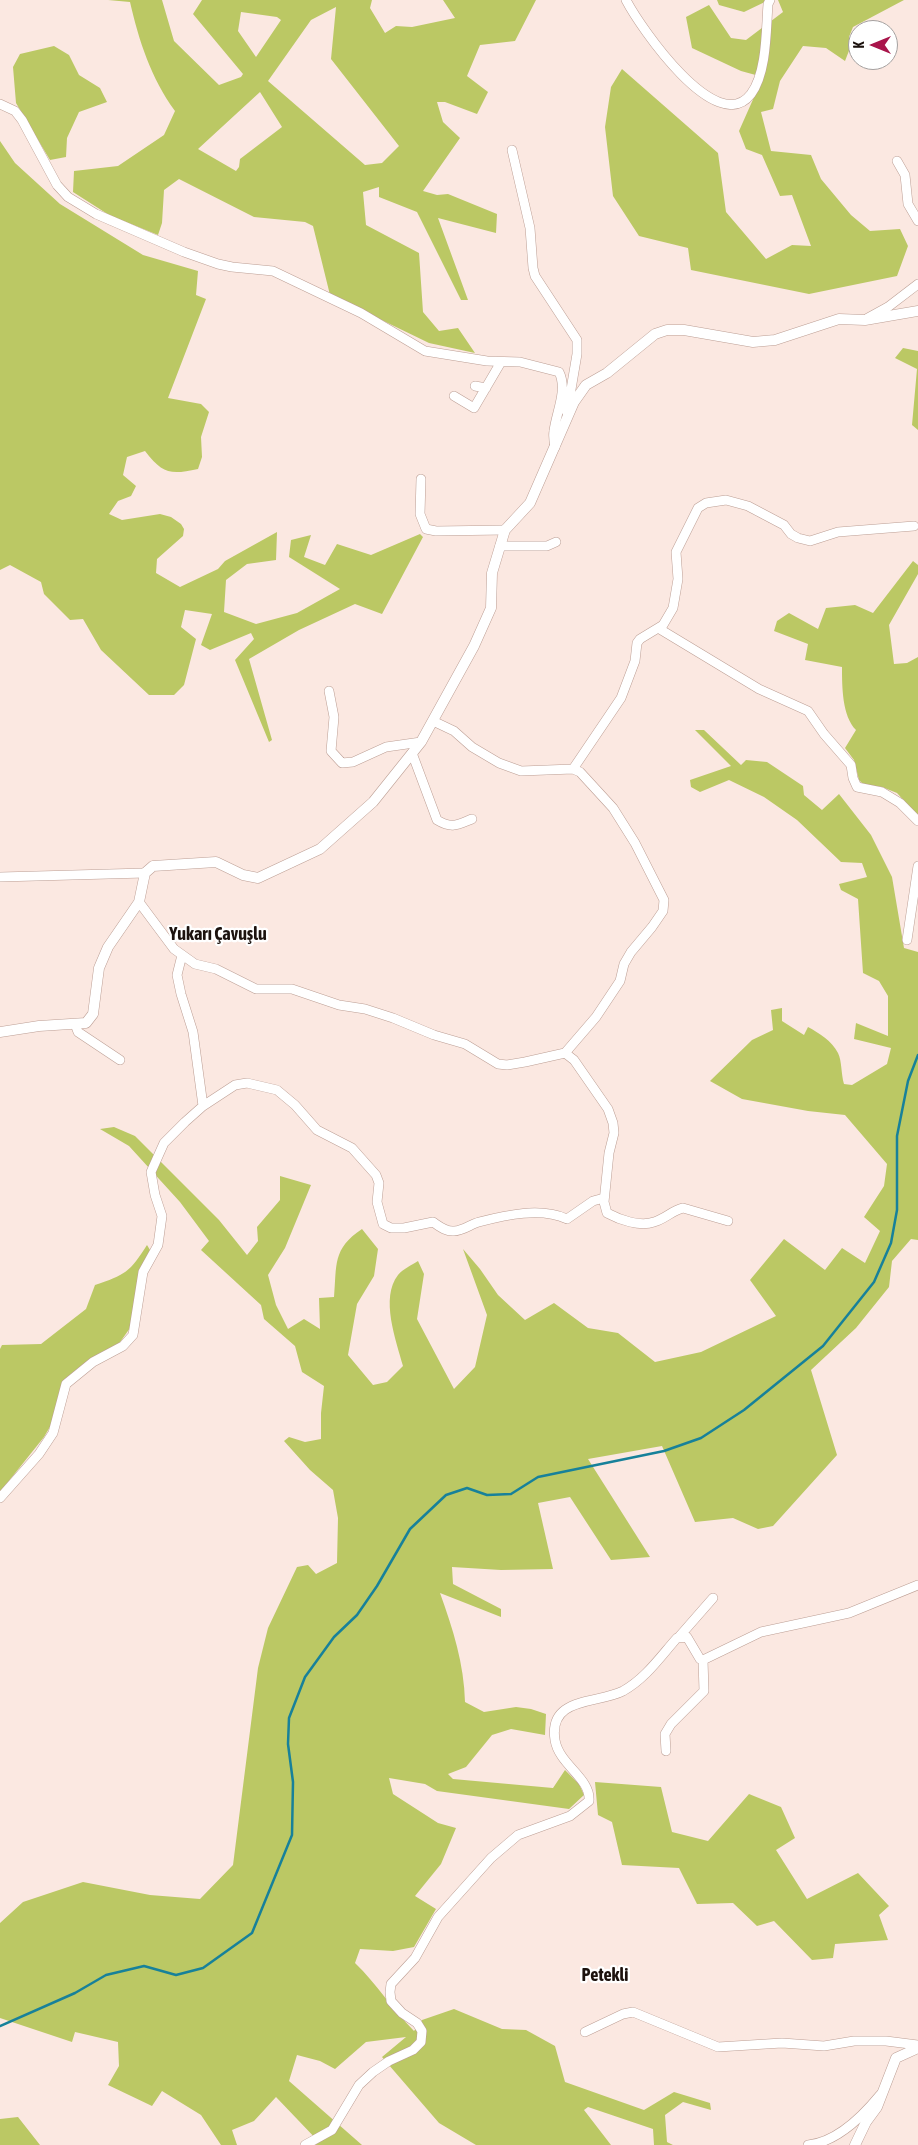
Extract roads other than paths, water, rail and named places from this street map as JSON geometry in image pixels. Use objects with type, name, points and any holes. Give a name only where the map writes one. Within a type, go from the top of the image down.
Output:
[{"type":"street","points":[[626,0],[637,21],[665,56],[703,94],[726,105],[740,104],[751,93],[764,61],[768,4],[770,0]]},
{"type":"street","points":[[0,104],[15,111],[22,120],[57,185],[68,197],[96,214],[184,252],[218,264],[273,271],[361,313],[425,351],[487,361],[520,362],[559,372],[562,377],[563,390],[553,433],[555,447]]},
{"type":"street","points":[[512,150],[530,228],[535,276],[577,340],[577,354],[564,425]]},
{"type":"street","points":[[897,161],[905,175],[908,204],[918,221]]},
{"type":"street","points":[[865,320],[918,284]]},
{"type":"street","points":[[0,1032],[39,1026],[86,1023],[93,1014],[99,968],[108,947],[139,902],[145,873],[153,866],[216,862],[243,875],[258,878],[320,849],[373,802],[421,742],[474,646],[491,608],[492,573],[506,530],[530,503],[574,402],[586,385],[607,373],[655,334],[667,330],[684,330],[753,342],[776,340],[839,319],[865,320],[918,311]]},
{"type":"street","points":[[454,396],[474,408],[501,362]]},
{"type":"street","points":[[475,386],[486,388]]},
{"type":"street","points":[[422,478],[420,514],[426,528],[436,531],[506,530]]},
{"type":"street","points":[[573,769],[620,698],[634,661],[637,643],[640,639],[663,625],[673,608],[678,578],[676,552],[698,508],[706,503],[726,500],[748,506],[784,525],[798,538],[810,541],[838,532],[914,526]]},
{"type":"street","points":[[500,546],[538,546],[556,542]]},
{"type":"street","points":[[658,628],[759,689],[808,711],[824,734],[851,766],[857,787],[882,792],[900,803],[918,821]]},
{"type":"street","points":[[329,691],[334,717],[331,751],[342,763],[353,762],[386,747],[421,742]]},
{"type":"street","points":[[139,902],[174,948],[195,964],[216,969],[256,989],[292,990],[339,1005],[365,1009],[393,1018],[434,1036],[465,1044],[498,1064],[516,1064],[565,1053],[596,1018],[620,981],[624,964],[663,911],[664,900],[634,843],[612,808],[580,772],[573,769],[521,771],[498,763],[472,747],[454,731],[433,721]]},
{"type":"street","points":[[412,752],[437,820],[447,826],[455,826],[472,819]]},
{"type":"street","points":[[907,940],[918,866]]},
{"type":"street","points":[[0,877],[145,873]]},
{"type":"street","points":[[182,954],[178,975],[181,994],[193,1032],[203,1106]]},
{"type":"street","points":[[75,1024],[78,1032],[120,1060]]},
{"type":"street","points":[[565,1053],[574,1060],[608,1109],[613,1123],[614,1133],[609,1153],[604,1198],[607,1213],[634,1223],[653,1223],[684,1208],[728,1221]]},
{"type":"street","points":[[0,1498],[39,1454],[52,1433],[66,1384],[93,1362],[123,1346],[133,1334],[143,1272],[158,1245],[162,1216],[155,1195],[151,1172],[164,1143],[203,1106],[234,1085],[247,1083],[276,1090],[295,1105],[317,1130],[352,1148],[376,1175],[379,1183],[377,1202],[384,1224],[391,1228],[433,1222],[443,1229],[453,1232],[467,1228],[477,1222],[530,1213],[547,1213],[567,1219],[594,1201],[604,1198]]},
{"type":"street","points":[[703,1660],[761,1632],[849,1613],[918,1585]]},
{"type":"street","points":[[305,2145],[332,2130],[359,2084],[388,2061],[414,2050],[421,2042],[422,2030],[391,2001],[390,1992],[392,1984],[416,1958],[438,1917],[491,1858],[518,1836],[570,1816],[588,1801],[590,1792],[586,1784],[568,1766],[555,1742],[555,1729],[558,1718],[567,1709],[578,1703],[622,1692],[651,1670],[713,1598]]},
{"type":"street","points":[[677,1638],[687,1637],[700,1660],[703,1660]]},
{"type":"street","points":[[666,1751],[665,1734],[671,1724],[704,1691],[703,1660]]},
{"type":"street","points":[[585,2032],[633,2012],[718,2047],[782,2043],[824,2046],[854,2041],[886,2041],[918,2046]]},
{"type":"street","points":[[855,2145],[866,2122],[877,2106],[896,2058],[918,2046]]},
{"type":"street","points":[[808,2145],[820,2144],[844,2130],[866,2112],[883,2091]]},
{"type":"waterway","points":[[0,2026],[75,1993],[106,1975],[144,1966],[176,1975],[203,1968],[252,1933],[292,1835],[293,1782],[288,1744],[289,1718],[305,1677],[334,1637],[357,1615],[377,1586],[410,1529],[446,1495],[467,1488],[487,1495],[511,1494],[538,1477],[664,1451],[701,1438],[744,1410],[823,1346],[874,1282],[891,1243],[897,1210],[897,1136],[908,1081],[918,1055]]},
{"type":"district","name":"Yukarı Çavuşlu","points":[[218,934]]},
{"type":"district","name":"Petekli","points":[[605,1975]]}]
